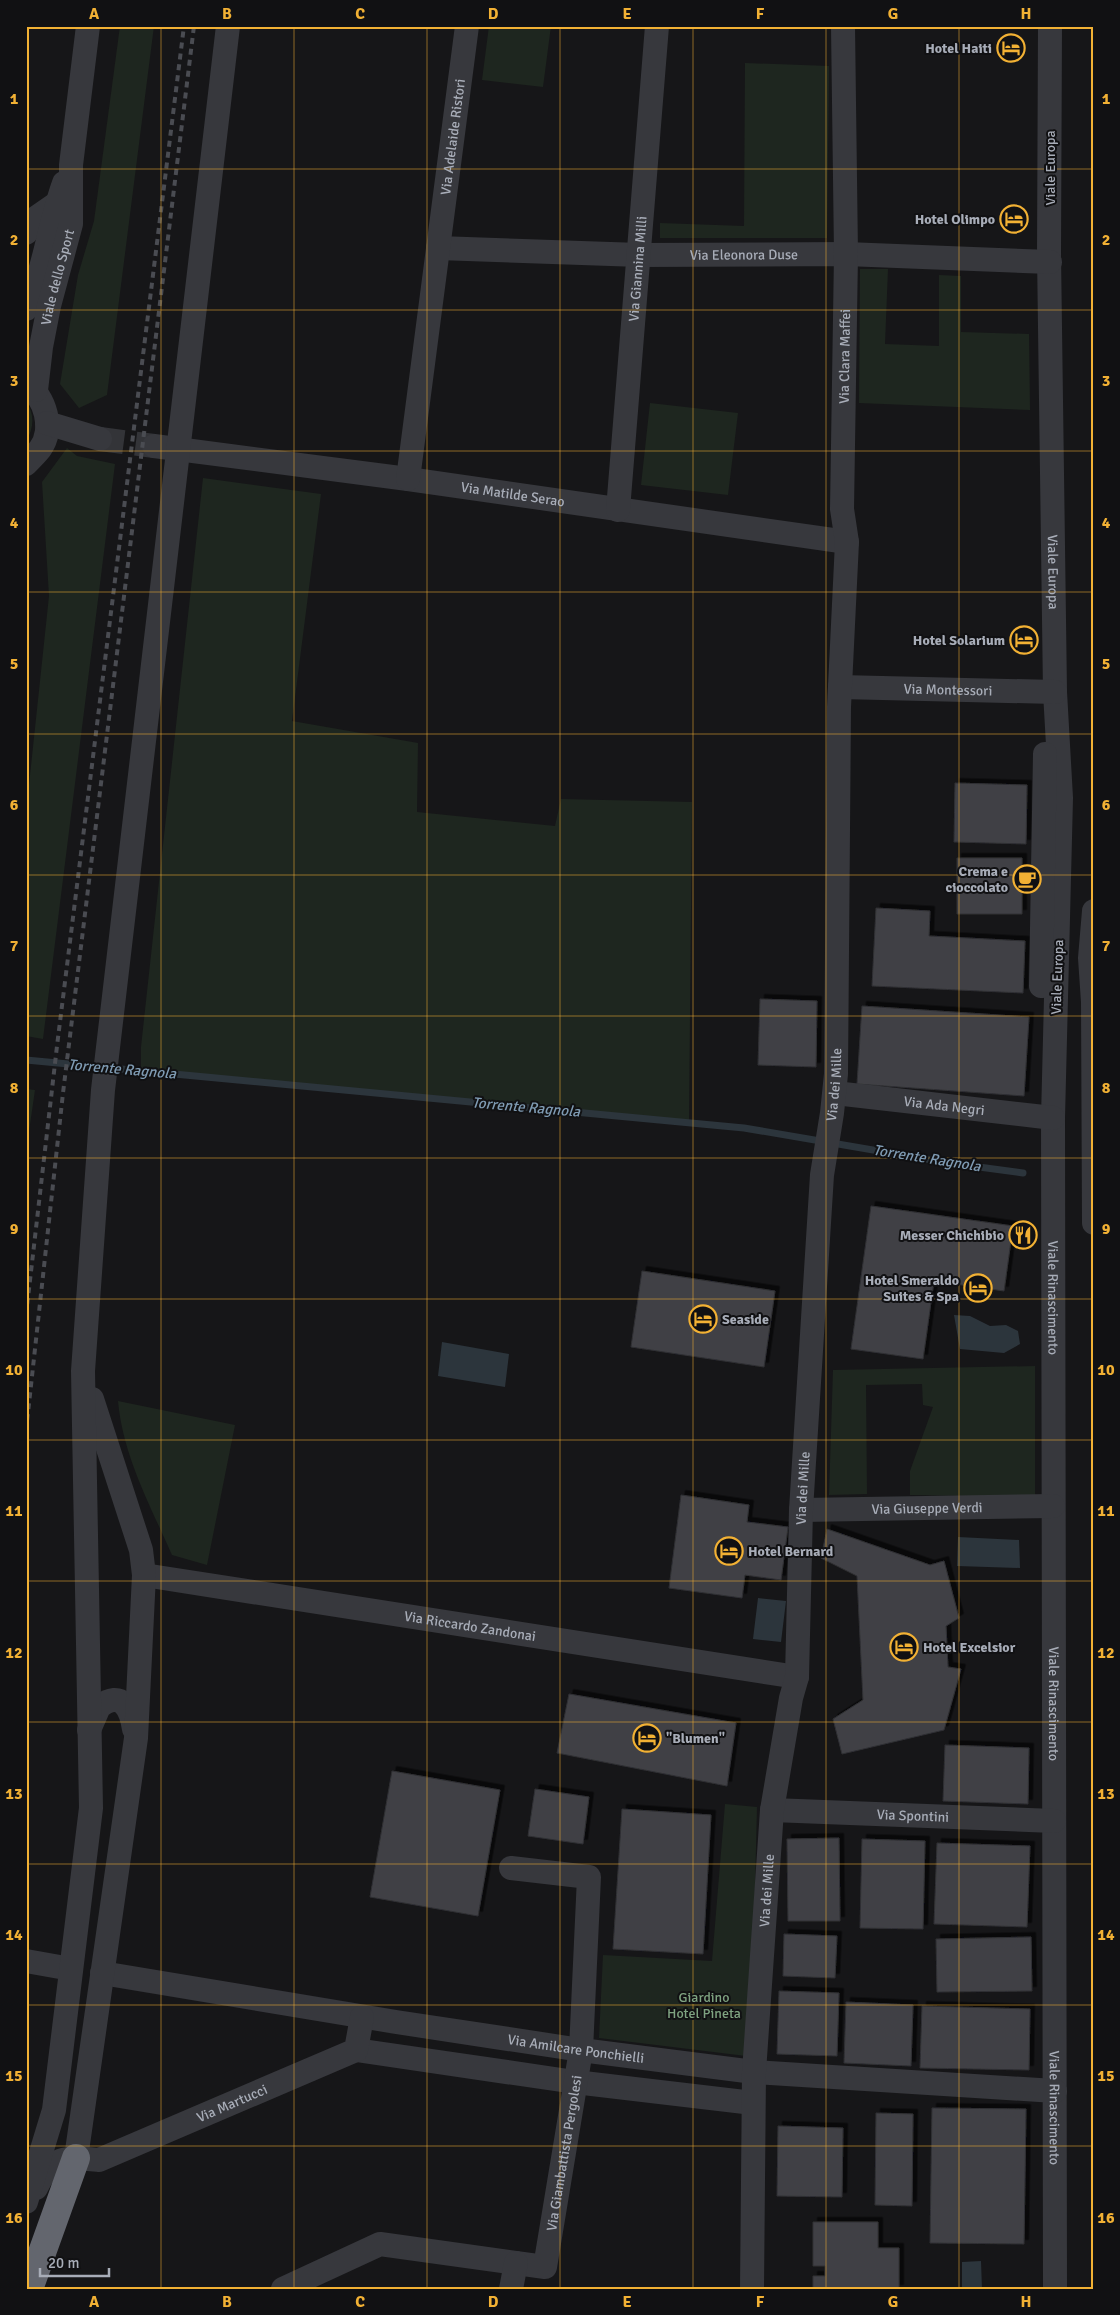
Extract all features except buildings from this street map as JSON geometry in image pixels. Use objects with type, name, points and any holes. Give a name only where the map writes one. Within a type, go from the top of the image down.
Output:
[{"type":"highway","points":[[29,2289],[76,2158]]},
{"type":"street","name":"Viale dello Sport","points":[[31,387],[71,224],[71,165],[88,26]]},
{"type":"street","points":[[83,1371],[141,1550],[144,1575],[136,1738],[76,2158],[66,2152],[59,2143],[55,2130],[54,2110],[91,1808],[88,1542],[83,1371],[103,1090],[228,26]]},
{"type":"street","name":"Via Adelaide Ristori","points":[[408,479],[467,26]]},
{"type":"street","name":"Via Giannina Milli","points":[[618,510],[657,26]]},
{"type":"street","name":"Via Clara Maffei","points":[[840,687],[847,542],[842,509],[846,254],[843,26]]},
{"type":"street","name":"Viale Europa","points":[[1040,1095],[1050,697],[1050,26]]},
{"type":"street","name":"Viale dello Sport","points":[[26,309],[43,264],[57,203],[71,165]]},
{"type":"street","points":[[26,233],[30,221],[57,203]]},
{"type":"street","name":"Via Eleonora Duse","points":[[438,248],[640,255],[846,254],[1050,262]]},
{"type":"street","points":[[26,464],[41,448],[47,428],[46,412],[31,387]]},
{"type":"street","points":[[47,423],[100,439]]},
{"type":"street","name":"Via Matilde Serao","points":[[154,446],[408,479],[847,542]]},
{"type":"street","name":"Via Montessori","points":[[840,687],[1050,697]]},
{"type":"street","name":"Via dei Mille","points":[[752,2289],[754,2072],[772,1810],[791,1698],[797,1677],[801,1510],[822,1175],[833,1103],[838,1010],[840,687]]},
{"type":"street","name":"Viale Europa","points":[[1050,697],[1061,798],[1053,1118]]},
{"type":"street","points":[[1094,911],[1090,958],[1093,1002],[1092,1147],[1094,1223]]},
{"type":"street","name":"Via Ada Negri","points":[[833,1103],[1053,1118]]},
{"type":"street","name":"Viale Rinascimento","points":[[1053,1118],[1055,2289]]},
{"type":"street","name":"Via Giuseppe Verdi","points":[[801,1510],[1054,1506]]},
{"type":"street","name":"Via Riccardo Zandonai","points":[[144,1575],[797,1677]]},
{"type":"street","points":[[89,1730],[99,1707],[109,1701],[119,1701],[130,1710],[136,1738]]},
{"type":"street","name":"Via Spontini","points":[[772,1810],[1054,1821]]},
{"type":"street","name":"Via Giambattista Pergolesi","points":[[283,2289],[380,2244],[516,2263],[543,2278],[581,2050],[589,1877],[511,1868]]},
{"type":"street","points":[[26,1961],[71,1969]]},
{"type":"street","name":"Via Amilcare Ponchielli","points":[[102,1973],[362,2017],[581,2050],[754,2072],[1055,2091]]},
{"type":"street","points":[[362,2017],[356,2050],[575,2082],[753,2103]]},
{"type":"street","name":"Via Martucci","points":[[26,2211],[42,2176],[51,2165],[60,2160],[76,2158],[100,2160],[356,2050]]},
{"type":"street","points":[[26,2202],[54,2110]]},
{"type":"street","points":[[511,2289],[516,2263]]},
{"type":"green space","points":[[120,26],[154,26],[107,395],[79,408],[60,384],[78,275],[94,221]]},
{"type":"green space","points":[[489,26],[551,26],[543,87],[482,80]]},
{"type":"green space","points":[[745,63],[829,66],[827,238],[660,238],[660,223],[744,226]]},
{"type":"green space","points":[[860,269],[888,269],[885,344],[939,346],[939,275],[961,276],[961,332],[1029,334],[1030,410],[859,403]]},
{"type":"green space","points":[[26,401],[31,411],[32,421],[31,431],[26,442]]},
{"type":"green space","points":[[650,403],[738,413],[728,495],[641,485]]},
{"type":"green space","points":[[67,448],[77,456],[115,464],[43,1039],[26,1036],[26,813],[49,596],[42,482]]},
{"type":"green space","points":[[203,478],[321,494],[292,721],[418,743],[417,812],[555,826],[561,799],[692,802],[689,1123],[141,1071],[141,1047]]},
{"type":"green space","points":[[26,1089],[35,1090],[26,1152]]},
{"type":"green space","points":[[1035,1366],[1035,1497],[910,1495],[910,1471],[933,1407],[923,1405],[922,1384],[866,1385],[867,1494],[829,1495],[833,1370]]},
{"type":"green space","points":[[118,1401],[235,1425],[207,1565],[172,1555],[131,1461],[125,1441]]},
{"type":"green space","name":"Giardino Hotel Pineta","points":[[725,1804],[757,1807],[753,1969],[746,2056],[599,2038],[603,1955],[712,1961]]},
{"type":"shaded area","points":[[954,1315],[970,1316],[990,1326],[1006,1325],[1018,1331],[1020,1344],[1004,1353],[960,1349]]},
{"type":"shaded area","points":[[442,1342],[509,1354],[505,1387],[438,1376]]},
{"type":"shaded area","points":[[958,1537],[1019,1540],[1020,1568],[957,1566]]},
{"type":"shaded area","points":[[758,1598],[786,1601],[781,1642],[753,1639]]},
{"type":"shaded area","points":[[981,2261],[982,2289],[962,2289],[962,2262]]},
{"type":"waterway","name":"Torrente Ragnola","points":[[26,1060],[744,1128],[949,1163],[1023,1173]]},
{"type":"tunnel","points":[[100,439],[154,446]]},
{"type":"railway","points":[[26,1315],[57,1046],[184,26]]},
{"type":"railway","points":[[26,1431],[63,1093],[194,26]]},
{"type":"place","name":"Hotel Haiti","points":[[1011,48]]},
{"type":"place","name":"Hotel Olimpo","points":[[1014,219]]},
{"type":"place","name":"Hotel Solarium","points":[[1024,640]]},
{"type":"place","name":"Crema e cioccolato","points":[[1027,879]]},
{"type":"place","name":"Messer Chichibio","points":[[1023,1235]]},
{"type":"place","name":"Hotel Smeraldo Suites & Spa","points":[[978,1288]]},
{"type":"place","name":"Seaside","points":[[703,1319]]},
{"type":"place","name":"Hotel Bernard","points":[[729,1551]]},
{"type":"place","name":"Hotel Excelsior","points":[[904,1647]]},
{"type":"place","name":"\"Blumen\"","points":[[647,1738]]}]
